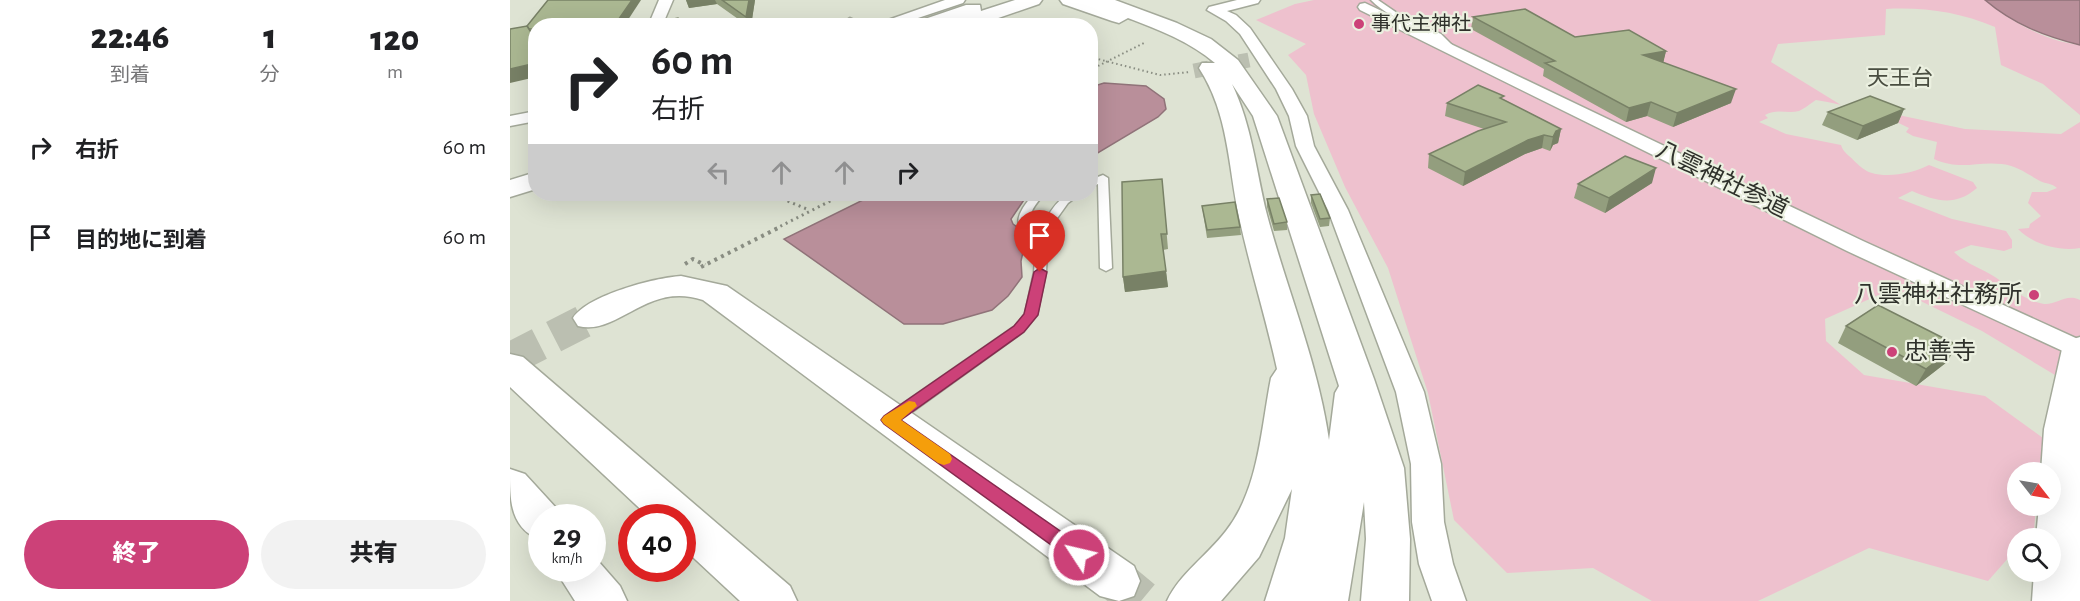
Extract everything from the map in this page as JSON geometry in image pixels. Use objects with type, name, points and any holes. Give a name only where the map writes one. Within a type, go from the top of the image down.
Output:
[{"type":"main road","points":[[947,18],[1002,0]]},
{"type":"main road","points":[[978,18],[1033,0]]},
{"type":"main road","points":[[1069,0],[1150,28],[1174,40],[1208,66],[1220,80],[1230,103],[1252,214],[1292,358],[1310,441],[1313,500],[1302,563],[1289,601]]},
{"type":"main road","points":[[1098,0],[1170,27],[1204,43],[1230,65],[1265,116],[1356,379],[1383,468],[1388,539],[1385,601]]},
{"type":"main road","points":[[510,175],[528,168]]},
{"type":"main road","points":[[510,189],[528,183]]},
{"type":"main road","points":[[590,318],[635,296],[668,284],[696,286],[715,293],[1117,582]]},
{"type":"main road","points":[[2056,601],[2064,429],[2080,349]]},
{"type":"main road","points":[[1191,601],[1243,544],[1271,488],[1292,358]]},
{"type":"main road","points":[[510,366],[665,504]]},
{"type":"main road","points":[[1324,601],[1340,525],[1356,379]]},
{"type":"main road","points":[[510,486],[528,507]]},
{"type":"main road","points":[[696,532],[773,601]]},
{"type":"main road","points":[[588,582],[603,601]]},
{"type":"street","points":[[658,18],[666,0]]},
{"type":"street","points":[[903,18],[958,0]]},
{"type":"street","points":[[1253,0],[1214,10],[1231,18],[1245,31],[1255,59],[1284,89],[1298,116],[1305,146],[1338,210],[1410,392],[1426,464],[1428,522],[1436,564],[1449,601]]},
{"type":"street","name":"八雲神社参道","points":[[1370,3],[1454,51],[1855,246],[2080,349]]},
{"type":"street","points":[[510,120],[528,117]]},
{"type":"lane","points":[[1098,180],[1103,178],[1106,268]]},
{"type":"lane","points":[[1032,201],[1022,220],[1024,226],[1030,230],[1043,231]]},
{"type":"lane","points":[[890,420],[1019,329],[1031,315],[1040,272],[1043,231],[1064,201]]},
{"type":"path","points":[[1098,66],[1146,42]]},
{"type":"path","points":[[1098,59],[1160,75],[1194,71]]},
{"type":"path","points":[[787,201],[810,211]]},
{"type":"path","points":[[668,284],[830,201]]},
{"type":"shaded area","points":[[1314,0],[1986,0],[2030,30],[2055,40],[2080,45],[2080,115],[2043,84],[2001,65],[1995,27],[1941,12],[1886,9],[1885,35],[1778,44],[1771,62],[1840,105],[1816,100],[1799,111],[1769,113],[1765,115],[1768,118],[1759,122],[1786,134],[1841,145],[1844,151],[1860,166],[1872,173],[1901,174],[1929,165],[1973,182],[1977,188],[1953,200],[1937,199],[1912,191],[1898,198],[1952,219],[2006,231],[2012,240],[2012,248],[2004,251],[1971,245],[1954,252],[2024,297],[2044,304],[2066,298],[2080,300],[2080,373],[2055,375],[1982,331],[1894,288],[1825,319],[1826,341],[1864,375],[1985,396],[2043,438],[2040,462],[2007,462],[2007,516],[2035,516],[2034,528],[2007,528],[2007,559],[1988,581],[1869,548],[1758,601],[1652,601],[1593,568],[1507,573],[1454,520],[1428,393],[1388,268],[1345,187],[1314,114],[1306,75],[1288,55],[1306,44],[1256,20],[1295,4]]},
{"type":"shaded area","points":[[1985,0],[2080,0],[2080,45],[2030,28],[2007,16]]},
{"type":"shaded area","points":[[1104,83],[1146,86],[1164,99],[1166,109],[1158,117],[1098,153],[1098,85]]},
{"type":"shaded area","points":[[1843,105],[1965,129],[2061,134],[2080,122],[2080,248],[2064,249],[2047,246],[2031,239],[2018,229],[2029,228],[2030,224],[2041,216],[2028,203],[2032,192],[2047,192],[2057,188],[2055,186],[2008,165],[1944,163],[1934,159],[1937,142],[1913,136],[1906,132],[1909,128],[1887,118]]},
{"type":"shaded area","points":[[861,201],[1023,201],[1011,219],[1013,224],[1027,234],[1021,261],[1022,277],[1008,296],[992,310],[943,324],[904,324],[784,239]]},
{"type":"building","points":[[548,0],[632,0],[620,18],[533,18]]},
{"type":"building","points":[[722,0],[749,0],[746,17]]},
{"type":"building","points":[[1525,9],[1575,37],[1629,30],[1666,51],[1643,55],[1736,89],[1677,113],[1651,102],[1629,108],[1545,63],[1555,61],[1473,17]]},
{"type":"building","points":[[528,28],[528,65],[510,69],[510,29]]},
{"type":"building","points":[[1478,85],[1504,96],[1500,98],[1561,129],[1556,131],[1553,137],[1544,135],[1528,140],[1465,172],[1429,154],[1478,131],[1506,122],[1447,103]]},
{"type":"building","points":[[1870,96],[1904,109],[1863,126],[1828,112]]},
{"type":"building","points":[[1625,156],[1656,168],[1609,198],[1578,184]]},
{"type":"building","points":[[1162,179],[1167,234],[1161,234],[1166,271],[1123,277],[1122,182]]},
{"type":"building","points":[[1320,194],[1330,218],[1320,219],[1311,195]]},
{"type":"building","points":[[1279,198],[1287,222],[1274,224],[1267,199]]},
{"type":"building","points":[[1235,202],[1240,227],[1207,230],[1202,206]]},
{"type":"building","points":[[1878,305],[1957,345],[1926,369],[1846,326]]},
{"type":"tunnel","points":[[1194,71],[1249,60]]},
{"type":"tunnel","points":[[510,359],[590,318]]},
{"type":"tunnel","points":[[1117,581],[1141,601]]},
{"type":"slow traffic","points":[[909,406],[890,420],[944,459]]},
{"type":"place","name":"事代主神社","points":[[1359,24]]},
{"type":"place","name":"八雲神社社務所","points":[[2034,295]]},
{"type":"place","name":"忠善寺","points":[[1892,352]]},
{"type":"district","name":"天王台","points":[[1900,78]]},
{"type":"route","points":[[1040,272],[1031,315],[1019,329],[890,420],[1079,555]]}]
